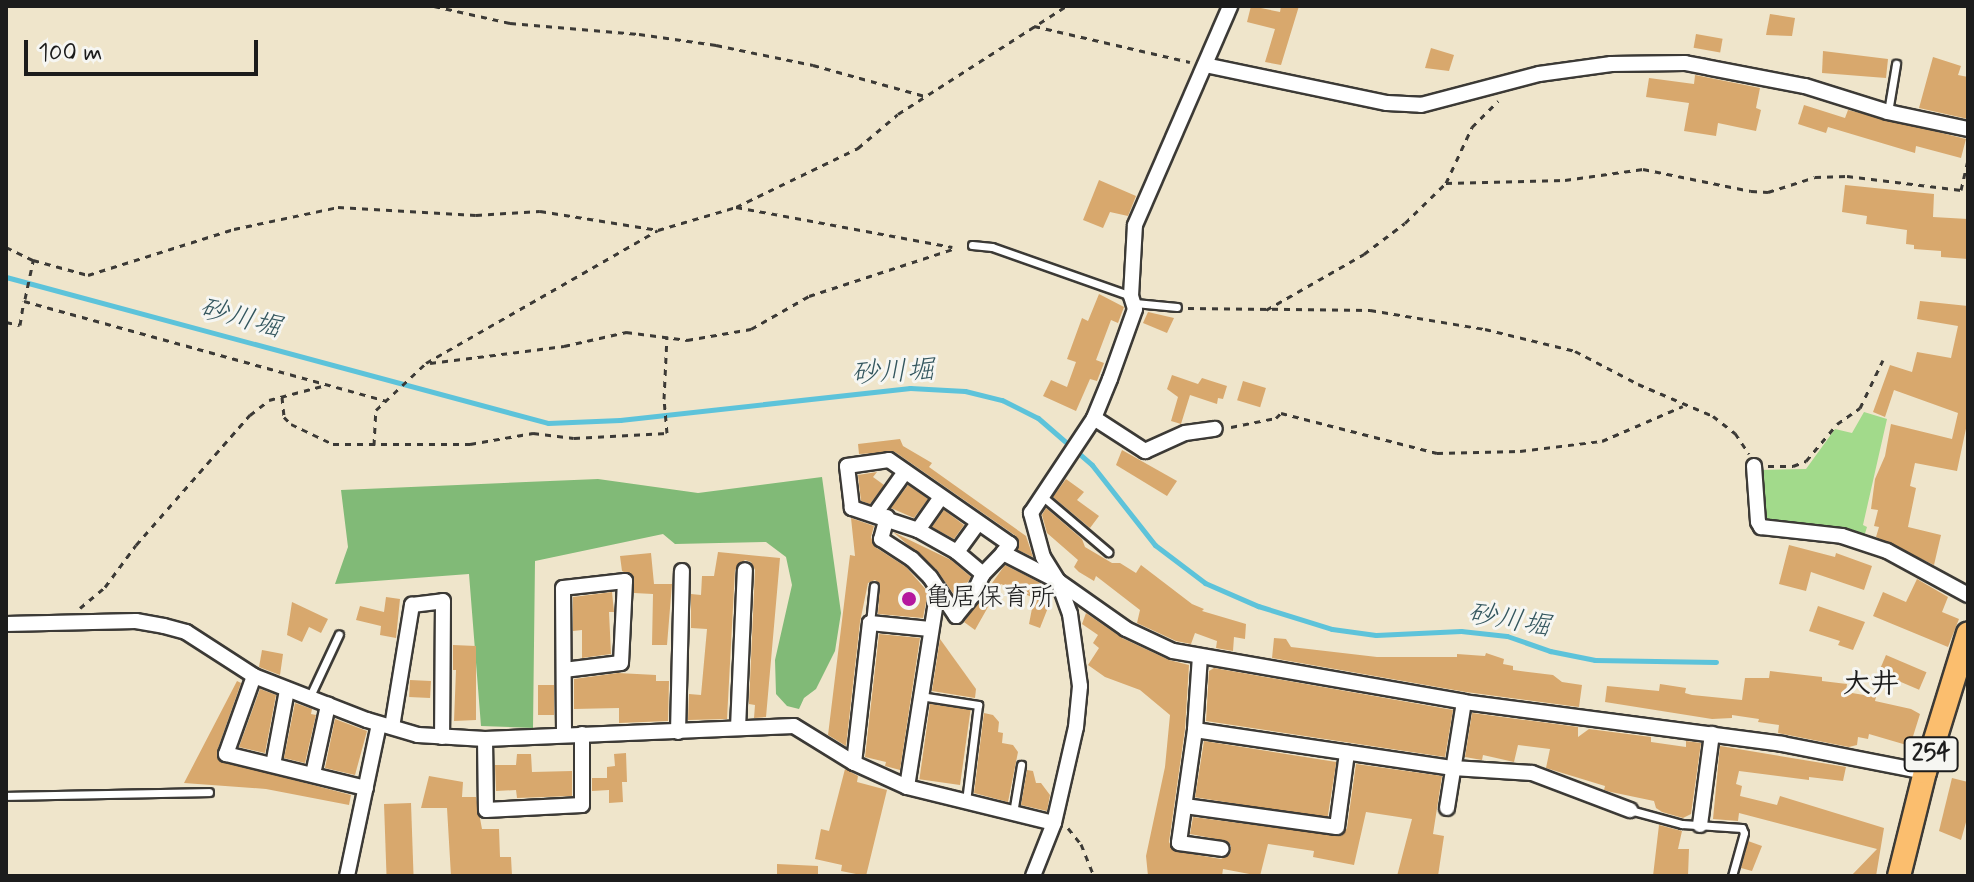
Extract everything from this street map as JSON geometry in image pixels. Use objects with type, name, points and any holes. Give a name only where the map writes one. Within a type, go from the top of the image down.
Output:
[{"type":"highway","name":"254","points":[[1899,876],[1925,772],[1968,633]]},
{"type":"street","points":[[1033,876],[1054,823],[1076,727],[1080,686],[1070,614],[1058,581],[1043,557],[1031,513],[1094,418],[1133,300],[1135,225],[1230,6]]},
{"type":"street","points":[[1205,65],[1387,103],[1421,105],[1539,74],[1611,64],[1685,63],[1805,86],[1888,112],[1968,129]]},
{"type":"street","points":[[1094,418],[1145,451],[1185,433],[1215,429]]},
{"type":"street","points":[[905,472],[881,516],[881,539],[912,559],[956,616],[973,595],[983,574],[1010,544],[889,460],[847,466],[852,508],[881,516],[918,530],[957,552],[983,574]]},
{"type":"street","points":[[1754,466],[1761,527],[1842,536],[1887,551],[1968,595]]},
{"type":"street","points":[[918,530],[941,497]]},
{"type":"street","points":[[957,552],[978,523]]},
{"type":"street","points":[[1003,553],[1058,581],[1126,629],[1173,651],[1464,702],[1712,734],[1925,772]]},
{"type":"street","points":[[738,728],[745,570]]},
{"type":"street","points":[[678,732],[682,571]]},
{"type":"street","points":[[564,670],[621,663],[625,581],[563,588],[564,735]]},
{"type":"street","points":[[907,787],[938,590]]},
{"type":"street","points":[[347,876],[366,788],[386,726],[412,605],[443,601],[442,737]]},
{"type":"street","points":[[6,624],[136,621],[175,629],[254,676],[287,690],[386,726],[442,737],[485,739],[794,726],[854,763],[907,787],[1054,823]]},
{"type":"street","points":[[854,763],[870,623],[930,629]]},
{"type":"street","points":[[1200,656],[1195,730],[1179,843],[1222,849]]},
{"type":"street","points":[[254,676],[226,754],[366,788]]},
{"type":"street","points":[[273,765],[287,690]]},
{"type":"street","points":[[1447,808],[1464,702]]},
{"type":"street","points":[[313,774],[328,705]]},
{"type":"street","points":[[1195,730],[1453,768],[1532,773],[1630,810]]},
{"type":"street","points":[[485,739],[486,810],[582,805],[582,734]]},
{"type":"street","points":[[1700,825],[1712,734]]},
{"type":"street","points":[[1185,806],[1337,827],[1347,753]]},
{"type":"lane","points":[[1888,112],[1896,64]]},
{"type":"lane","points":[[972,245],[992,247],[1133,300],[1177,307]]},
{"type":"lane","points":[[1042,496],[1108,552]]},
{"type":"lane","points":[[870,623],[874,586]]},
{"type":"lane","points":[[310,696],[339,634]]},
{"type":"lane","points":[[919,696],[978,705],[966,803]]},
{"type":"lane","points":[[1013,813],[1021,765]]},
{"type":"lane","points":[[6,796],[209,792]]},
{"type":"lane","points":[[1630,810],[1700,825],[1742,828],[1744,833],[1732,876]]},
{"type":"path","points":[[434,6],[510,23],[639,34],[716,45],[813,65],[925,96]]},
{"type":"path","points":[[374,445],[376,410],[426,363],[658,230],[736,207],[858,148],[925,96],[1066,6]]},
{"type":"path","points":[[1034,26],[1151,56],[1205,65]]},
{"type":"path","points":[[1265,311],[1364,254],[1405,223],[1446,183],[1472,127],[1496,103],[1509,84]]},
{"type":"path","points":[[1446,183],[1565,180],[1643,169],[1768,192],[1815,177],[1847,176],[1961,190],[1968,159]]},
{"type":"path","points":[[6,247],[33,260],[88,275],[234,229],[338,207],[476,215],[540,211],[658,230]]},
{"type":"path","points":[[426,363],[564,346],[626,332],[687,340],[751,329],[809,296],[956,248],[736,207]]},
{"type":"path","points":[[6,322],[20,325],[33,260]]},
{"type":"path","points":[[25,298],[386,401]]},
{"type":"path","points":[[1177,307],[1265,311],[1370,310],[1485,329],[1575,351],[1713,416],[1735,433],[1754,466],[1793,466],[1806,461],[1833,428],[1860,408],[1883,360]]},
{"type":"path","points":[[282,397],[284,417],[291,424],[333,444],[470,444],[533,433],[574,438],[667,433],[664,399],[667,336]]},
{"type":"path","points":[[70,623],[81,606],[105,587],[136,545],[250,415],[269,400],[329,384]]},
{"type":"path","points":[[1215,429],[1276,418],[1281,413],[1437,453],[1520,451],[1602,441],[1685,405]]},
{"type":"path","points":[[1054,823],[1074,832],[1094,876]]},
{"type":"green space","points":[[1864,412],[1887,419],[1863,525],[1867,527],[1863,540],[1769,525],[1763,519],[1759,470],[1806,469],[1835,429],[1852,433]]},
{"type":"green space","points":[[822,477],[841,613],[835,651],[816,689],[804,698],[799,709],[787,706],[776,694],[775,660],[792,585],[786,557],[766,542],[675,544],[663,534],[535,561],[533,728],[481,726],[469,574],[335,584],[348,547],[341,490],[598,479],[698,493]]},
{"type":"building","points":[[1251,6],[1280,12],[1281,6],[1299,6],[1281,65],[1265,62],[1275,29],[1247,22]]},
{"type":"building","points":[[1770,14],[1795,18],[1792,36],[1766,35]]},
{"type":"building","points":[[1696,34],[1723,39],[1720,52],[1694,48]]},
{"type":"building","points":[[1431,48],[1454,55],[1449,71],[1425,68]]},
{"type":"building","points":[[1823,51],[1888,59],[1886,78],[1822,73]]},
{"type":"building","points":[[1933,57],[1961,66],[1958,75],[1968,77],[1968,119],[1919,108]]},
{"type":"building","points":[[1695,75],[1760,88],[1756,108],[1761,110],[1756,131],[1718,123],[1716,136],[1684,131],[1689,103],[1646,97],[1649,78],[1694,84]]},
{"type":"building","points":[[1804,105],[1845,118],[1848,110],[1966,139],[1961,158],[1916,146],[1915,153],[1828,127],[1826,133],[1798,124]]},
{"type":"building","points":[[1099,180],[1136,196],[1128,216],[1110,212],[1103,228],[1083,220]]},
{"type":"building","points":[[1845,185],[1934,194],[1933,217],[1968,219],[1968,259],[1941,257],[1941,251],[1914,249],[1914,245],[1906,244],[1907,230],[1866,224],[1867,216],[1842,212]]},
{"type":"building","points":[[1099,294],[1124,307],[1118,323],[1111,320],[1096,360],[1104,363],[1097,381],[1090,379],[1076,411],[1043,396],[1051,380],[1067,387],[1076,362],[1067,359],[1082,318],[1088,321]]},
{"type":"building","points":[[1920,301],[1968,306],[1968,419],[1957,471],[1915,463],[1910,486],[1916,488],[1908,527],[1941,535],[1934,565],[1876,537],[1879,527],[1874,526],[1878,510],[1871,509],[1875,479],[1885,456],[1891,424],[1952,439],[1958,413],[1894,390],[1885,417],[1873,412],[1890,365],[1912,372],[1917,352],[1951,358],[1958,326],[1917,319]]},
{"type":"building","points":[[1148,312],[1174,318],[1167,333],[1143,323]]},
{"type":"building","points":[[1172,375],[1198,384],[1202,378],[1227,386],[1223,399],[1218,398],[1217,404],[1190,395],[1181,424],[1171,421],[1178,397],[1167,389]]},
{"type":"building","points":[[1243,381],[1266,388],[1260,407],[1237,400]]},
{"type":"building","points":[[900,439],[903,446],[932,463],[929,467],[1026,536],[1033,557],[1018,550],[1016,536],[895,452],[859,454],[858,444]]},
{"type":"building","points":[[1122,450],[1177,481],[1167,496],[1116,465]]},
{"type":"building","points":[[877,472],[873,477],[884,485],[870,504],[861,501],[858,475]]},
{"type":"building","points":[[1066,479],[1084,492],[1077,500],[1099,516],[1090,528],[1053,497]]},
{"type":"building","points":[[908,485],[928,499],[914,518],[891,508]]},
{"type":"building","points":[[1046,508],[1082,539],[1085,547],[1112,563],[1120,563],[1136,573],[1141,565],[1192,604],[1204,609],[1202,611],[1246,624],[1245,639],[1234,637],[1233,651],[1216,648],[1217,641],[1195,633],[1191,644],[1176,641],[1137,623],[1140,610],[1096,576],[1094,581],[1079,572],[1074,567],[1078,560],[1047,533],[1042,515]]},
{"type":"building","points":[[944,510],[964,525],[954,539],[932,527]]},
{"type":"building","points":[[851,518],[874,526],[871,537],[875,547],[906,567],[928,592],[923,618],[878,614],[880,584],[875,580],[868,583],[860,622],[846,746],[828,735],[850,555],[855,556]]},
{"type":"building","points":[[893,532],[951,560],[971,577],[957,599],[937,570]]},
{"type":"building","points":[[1789,545],[1835,557],[1836,553],[1872,566],[1864,590],[1811,572],[1806,591],[1779,584]]},
{"type":"building","points":[[718,552],[780,558],[766,717],[754,718],[755,705],[749,704],[755,570],[751,562],[745,560],[735,570],[727,719],[688,720],[689,694],[701,695],[707,629],[691,628],[691,594],[701,595],[702,576],[714,576]]},
{"type":"building","points":[[651,553],[654,584],[672,584],[667,645],[652,645],[653,594],[634,593],[634,577],[622,571],[620,556]]},
{"type":"building","points":[[1005,565],[1050,588],[1053,595],[1040,628],[1029,624],[1034,598],[1001,584],[975,630],[964,622]]},
{"type":"building","points":[[1917,579],[1948,597],[1942,612],[1959,619],[1948,647],[1873,616],[1883,592],[1906,602]]},
{"type":"building","points":[[612,592],[614,612],[609,612],[611,654],[582,658],[582,630],[573,631],[573,597]]},
{"type":"building","points":[[386,597],[400,599],[396,638],[380,635],[381,626],[356,620],[360,606],[384,612]]},
{"type":"building","points":[[292,602],[328,619],[321,633],[309,627],[302,642],[287,635]]},
{"type":"building","points":[[1818,606],[1865,622],[1853,650],[1838,645],[1840,641],[1809,631]]},
{"type":"building","points":[[1086,613],[1122,638],[1169,660],[1189,665],[1185,729],[1169,842],[1174,851],[1221,859],[1230,854],[1231,846],[1227,841],[1190,834],[1193,817],[1341,836],[1347,828],[1356,764],[1442,776],[1433,834],[1444,836],[1438,876],[1397,876],[1412,819],[1366,812],[1354,865],[1313,857],[1314,851],[1268,844],[1260,876],[1223,869],[1222,876],[1148,876],[1146,856],[1165,767],[1170,715],[1140,690],[1105,677],[1088,665],[1099,648],[1093,643],[1098,635],[1082,624]]},
{"type":"building","points":[[879,634],[920,638],[900,770],[885,766],[886,762],[865,757]]},
{"type":"building","points":[[1274,638],[1286,639],[1291,647],[1377,657],[1485,656],[1486,653],[1504,659],[1503,664],[1513,666],[1513,670],[1553,675],[1562,682],[1582,685],[1579,707],[1466,692],[1272,658]]},
{"type":"building","points":[[940,639],[976,689],[975,698],[932,691]]},
{"type":"building","points":[[453,645],[476,646],[476,720],[454,721],[456,670],[453,670]]},
{"type":"building","points":[[262,650],[283,654],[280,675],[259,667]]},
{"type":"building","points":[[1886,655],[1927,672],[1919,690],[1879,672]]},
{"type":"building","points":[[1214,668],[1453,710],[1445,757],[1206,721],[1209,671]]},
{"type":"building","points":[[1770,671],[1822,677],[1822,681],[1847,684],[1846,692],[1876,697],[1875,701],[1911,709],[1920,714],[1910,746],[1869,734],[1868,739],[1858,737],[1857,745],[1849,747],[1778,733],[1779,725],[1758,722],[1759,719],[1732,715],[1732,718],[1712,719],[1605,702],[1607,686],[1659,691],[1660,684],[1686,688],[1685,693],[1692,695],[1742,700],[1745,678],[1769,678]]},
{"type":"building","points":[[618,673],[656,675],[656,681],[669,681],[668,721],[619,723],[619,708],[574,709],[574,679]]},
{"type":"building","points":[[410,680],[431,681],[430,698],[409,697]]},
{"type":"building","points":[[237,681],[241,683],[217,751],[218,760],[351,795],[349,805],[266,789],[184,783]]},
{"type":"building","points":[[538,685],[554,685],[554,715],[538,715]]},
{"type":"building","points":[[260,689],[276,695],[265,753],[239,747]]},
{"type":"building","points":[[295,703],[312,709],[311,714],[316,715],[305,763],[284,758]]},
{"type":"building","points":[[930,704],[971,710],[960,785],[919,779]]},
{"type":"building","points":[[984,713],[993,715],[999,722],[998,732],[1003,733],[1002,743],[1013,745],[1018,752],[1008,802],[974,793]]},
{"type":"building","points":[[1472,713],[1578,727],[1578,737],[1589,729],[1651,737],[1651,742],[1686,747],[1686,741],[1701,743],[1691,814],[1683,818],[1662,812],[1656,808],[1654,801],[1604,790],[1605,786],[1546,768],[1550,749],[1518,745],[1514,762],[1483,755],[1482,760],[1465,757]]},
{"type":"building","points":[[335,719],[367,731],[355,775],[325,768]]},
{"type":"building","points":[[1204,741],[1336,762],[1327,818],[1195,797]]},
{"type":"building","points":[[1720,746],[1846,767],[1843,781],[1739,771],[1736,784],[1742,786],[1740,796],[1777,805],[1780,796],[1884,828],[1876,876],[1851,876],[1877,849],[1739,813],[1738,821],[1713,819]]},
{"type":"building","points":[[626,753],[627,782],[622,782],[623,802],[609,803],[609,790],[592,791],[592,778],[607,778],[607,767],[615,766],[614,754]]},
{"type":"building","points":[[517,754],[531,754],[532,772],[572,771],[572,796],[517,798],[516,790],[496,791],[495,765],[516,765]]},
{"type":"building","points":[[845,769],[858,776],[857,782],[887,790],[866,876],[841,871],[842,865],[815,859],[821,829],[829,831]]},
{"type":"building","points":[[1027,770],[1033,771],[1036,783],[1041,783],[1050,795],[1047,811],[1021,805]]},
{"type":"building","points":[[429,776],[463,782],[462,797],[476,797],[482,829],[499,829],[500,857],[511,857],[512,876],[451,876],[447,808],[421,808]]},
{"type":"building","points":[[1952,778],[1968,782],[1968,815],[1961,840],[1939,831]]},
{"type":"building","points":[[411,803],[414,876],[387,876],[384,804]]},
{"type":"building","points":[[1659,825],[1682,831],[1678,849],[1689,849],[1688,876],[1653,876]]},
{"type":"building","points":[[1748,841],[1762,846],[1752,871],[1741,868]]},
{"type":"building","points":[[777,864],[818,866],[818,876],[777,876]]},
{"type":"waterway","name":"砂川堀","points":[[6,277],[548,423],[620,420],[910,388],[965,391],[1002,400],[1038,418],[1092,465],[1155,545],[1205,583],[1258,606],[1332,629],[1376,635],[1461,631],[1507,636],[1550,651],[1595,660],[1716,662]]},
{"type":"place","name":"亀居保育所","points":[[909,599]]},
{"type":"district","name":"大井","points":[[1871,685]]}]
